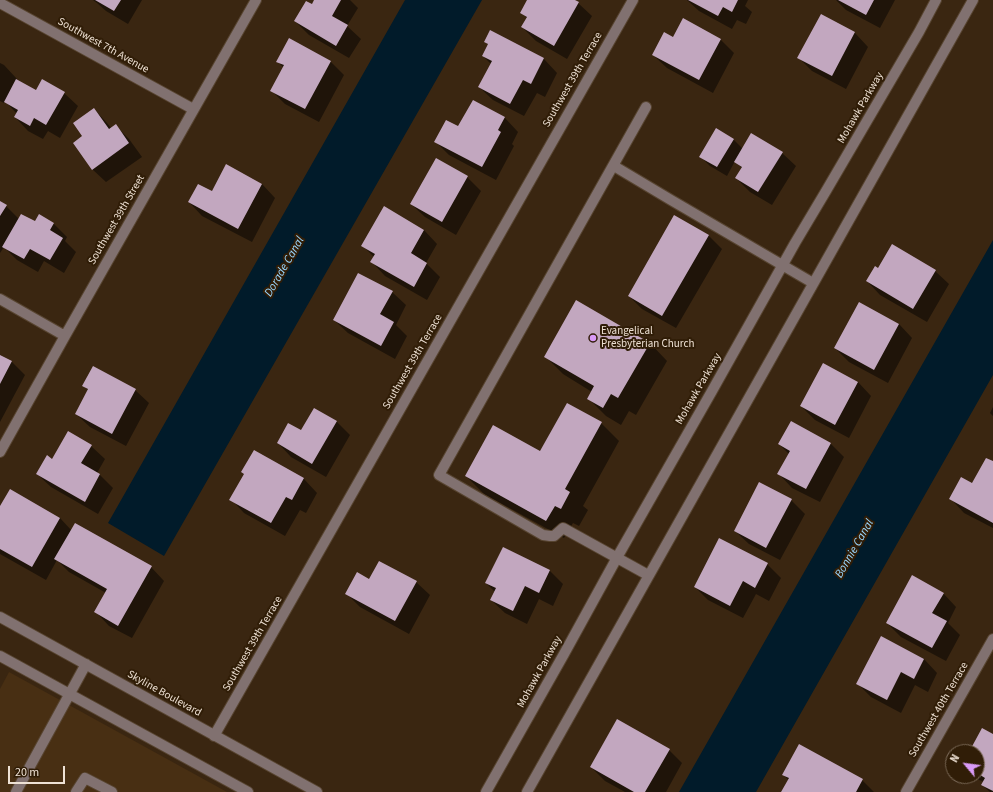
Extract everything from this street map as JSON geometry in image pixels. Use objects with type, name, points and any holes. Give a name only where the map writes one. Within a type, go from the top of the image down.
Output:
[{"type":"street","name":"Southwest 39th Street","points":[[0,452],[256,0]]},
{"type":"street","name":"Southwest 39th Terrace","points":[[214,736],[633,0]]},
{"type":"street","name":"Mohawk Parkway","points":[[486,792],[782,266],[936,0]]},
{"type":"street","points":[[527,792],[973,0]]},
{"type":"street","name":"Southwest 7th Avenue","points":[[0,3],[194,110]]},
{"type":"street","points":[[646,107],[439,475],[543,535],[554,536],[563,528],[648,575]]},
{"type":"street","points":[[614,166],[813,283]]},
{"type":"street","points":[[0,299],[65,336]]},
{"type":"street","name":"Skyline Boulevard","points":[[0,617],[317,792]]},
{"type":"street","name":"Southwest 40th Terrace","points":[[908,791],[993,639]]},
{"type":"street","points":[[0,656],[248,792]]},
{"type":"street","points":[[16,792],[86,664]]},
{"type":"street","points":[[76,792],[85,778],[112,792]]},
{"type":"shaded area","points":[[9,672],[227,792],[0,792],[0,689]]},
{"type":"water","name":"Dorade Canal","points":[[405,0],[482,0],[164,556],[108,523]]},
{"type":"water","name":"Bonnie Canal","points":[[993,240],[993,375],[756,792],[679,792]]},
{"type":"building","points":[[95,0],[121,0],[114,11]]},
{"type":"building","points":[[314,0],[341,0],[332,16],[348,25],[336,46],[294,21],[306,1],[312,4]]},
{"type":"building","points":[[527,0],[575,0],[579,2],[554,46],[521,27],[527,17],[520,13]]},
{"type":"building","points":[[688,0],[738,0],[732,12],[723,7],[718,16]]},
{"type":"building","points":[[838,0],[874,0],[866,15]]},
{"type":"building","points":[[821,14],[855,32],[832,76],[797,58]]},
{"type":"building","points":[[683,18],[721,39],[699,80],[652,55],[664,32],[673,37]]},
{"type":"building","points":[[490,30],[544,58],[531,84],[523,80],[510,104],[478,87],[492,61],[482,56],[488,44],[484,42]]},
{"type":"building","points":[[289,38],[331,61],[305,109],[270,91],[284,65],[276,62]]},
{"type":"building","points":[[16,79],[36,90],[42,79],[65,92],[46,125],[34,118],[30,126],[14,117],[18,110],[4,102]]},
{"type":"building","points":[[473,100],[505,117],[498,130],[501,132],[482,167],[434,142],[446,120],[458,126]]},
{"type":"building","points":[[94,108],[109,129],[116,124],[129,143],[92,170],[73,143],[82,136],[73,123]]},
{"type":"building","points":[[716,128],[734,139],[717,167],[699,157]]},
{"type":"building","points":[[751,133],[783,152],[758,192],[735,178],[742,167],[734,162]]},
{"type":"building","points":[[436,158],[468,176],[442,222],[410,204]]},
{"type":"building","points":[[226,164],[262,184],[238,229],[188,202],[198,184],[212,191]]},
{"type":"building","points":[[0,201],[7,205],[0,216]]},
{"type":"building","points":[[384,206],[424,230],[411,253],[427,263],[414,287],[370,262],[375,254],[361,246]]},
{"type":"building","points":[[21,214],[35,221],[39,214],[54,223],[50,230],[63,238],[50,260],[30,249],[24,259],[2,247]]},
{"type":"building","points":[[674,215],[709,235],[662,316],[628,296]]},
{"type":"building","points":[[892,244],[936,270],[913,309],[866,281],[875,266],[878,268]]},
{"type":"building","points":[[358,273],[393,291],[380,314],[394,322],[381,346],[333,320]]},
{"type":"building","points":[[576,300],[650,343],[618,398],[611,394],[603,408],[587,399],[594,386],[544,357]]},
{"type":"building","points":[[859,302],[899,324],[874,370],[834,348]]},
{"type":"building","points":[[0,355],[12,361],[0,384]]},
{"type":"building","points":[[823,363],[858,382],[835,425],[800,406]]},
{"type":"building","points":[[93,366],[136,389],[112,434],[75,414],[88,389],[82,386]]},
{"type":"building","points":[[567,403],[602,422],[565,489],[570,492],[561,509],[555,506],[546,521],[465,476],[493,425],[540,451]]},
{"type":"building","points":[[314,408],[337,421],[312,464],[277,443],[288,423],[301,430]]},
{"type":"building","points":[[791,421],[831,443],[806,489],[777,474],[790,451],[778,444]]},
{"type":"building","points":[[68,431],[92,445],[81,463],[100,474],[85,502],[36,474],[47,455],[52,459]]},
{"type":"building","points":[[254,450],[304,478],[292,500],[286,497],[271,523],[229,500],[244,474],[241,472]]},
{"type":"building","points":[[986,458],[993,461],[993,523],[949,499],[961,477],[972,483]]},
{"type":"building","points":[[759,482],[792,499],[766,548],[734,531]]},
{"type":"building","points":[[10,489],[60,518],[32,567],[0,549],[0,506]]},
{"type":"building","points":[[75,523],[152,566],[118,626],[94,612],[107,589],[54,559]]},
{"type":"building","points":[[719,538],[768,563],[755,588],[743,581],[730,606],[694,587]]},
{"type":"building","points":[[503,547],[550,570],[539,593],[525,586],[513,611],[490,600],[496,588],[485,583]]},
{"type":"building","points":[[379,561],[417,581],[395,621],[345,594],[357,572],[369,579]]},
{"type":"building","points":[[912,575],[944,593],[932,613],[947,621],[932,648],[886,623]]},
{"type":"building","points":[[881,636],[924,659],[914,679],[901,672],[887,700],[856,684]]},
{"type":"building","points":[[617,719],[670,749],[645,792],[634,792],[590,767]]},
{"type":"building","points":[[982,728],[993,734],[993,791],[981,785],[985,784],[985,744],[973,744]]},
{"type":"building","points":[[799,744],[863,779],[856,792],[781,792],[789,778],[782,775]]},
{"type":"place","name":"Evangelical Presbyterian Church","points":[[593,338]]}]
